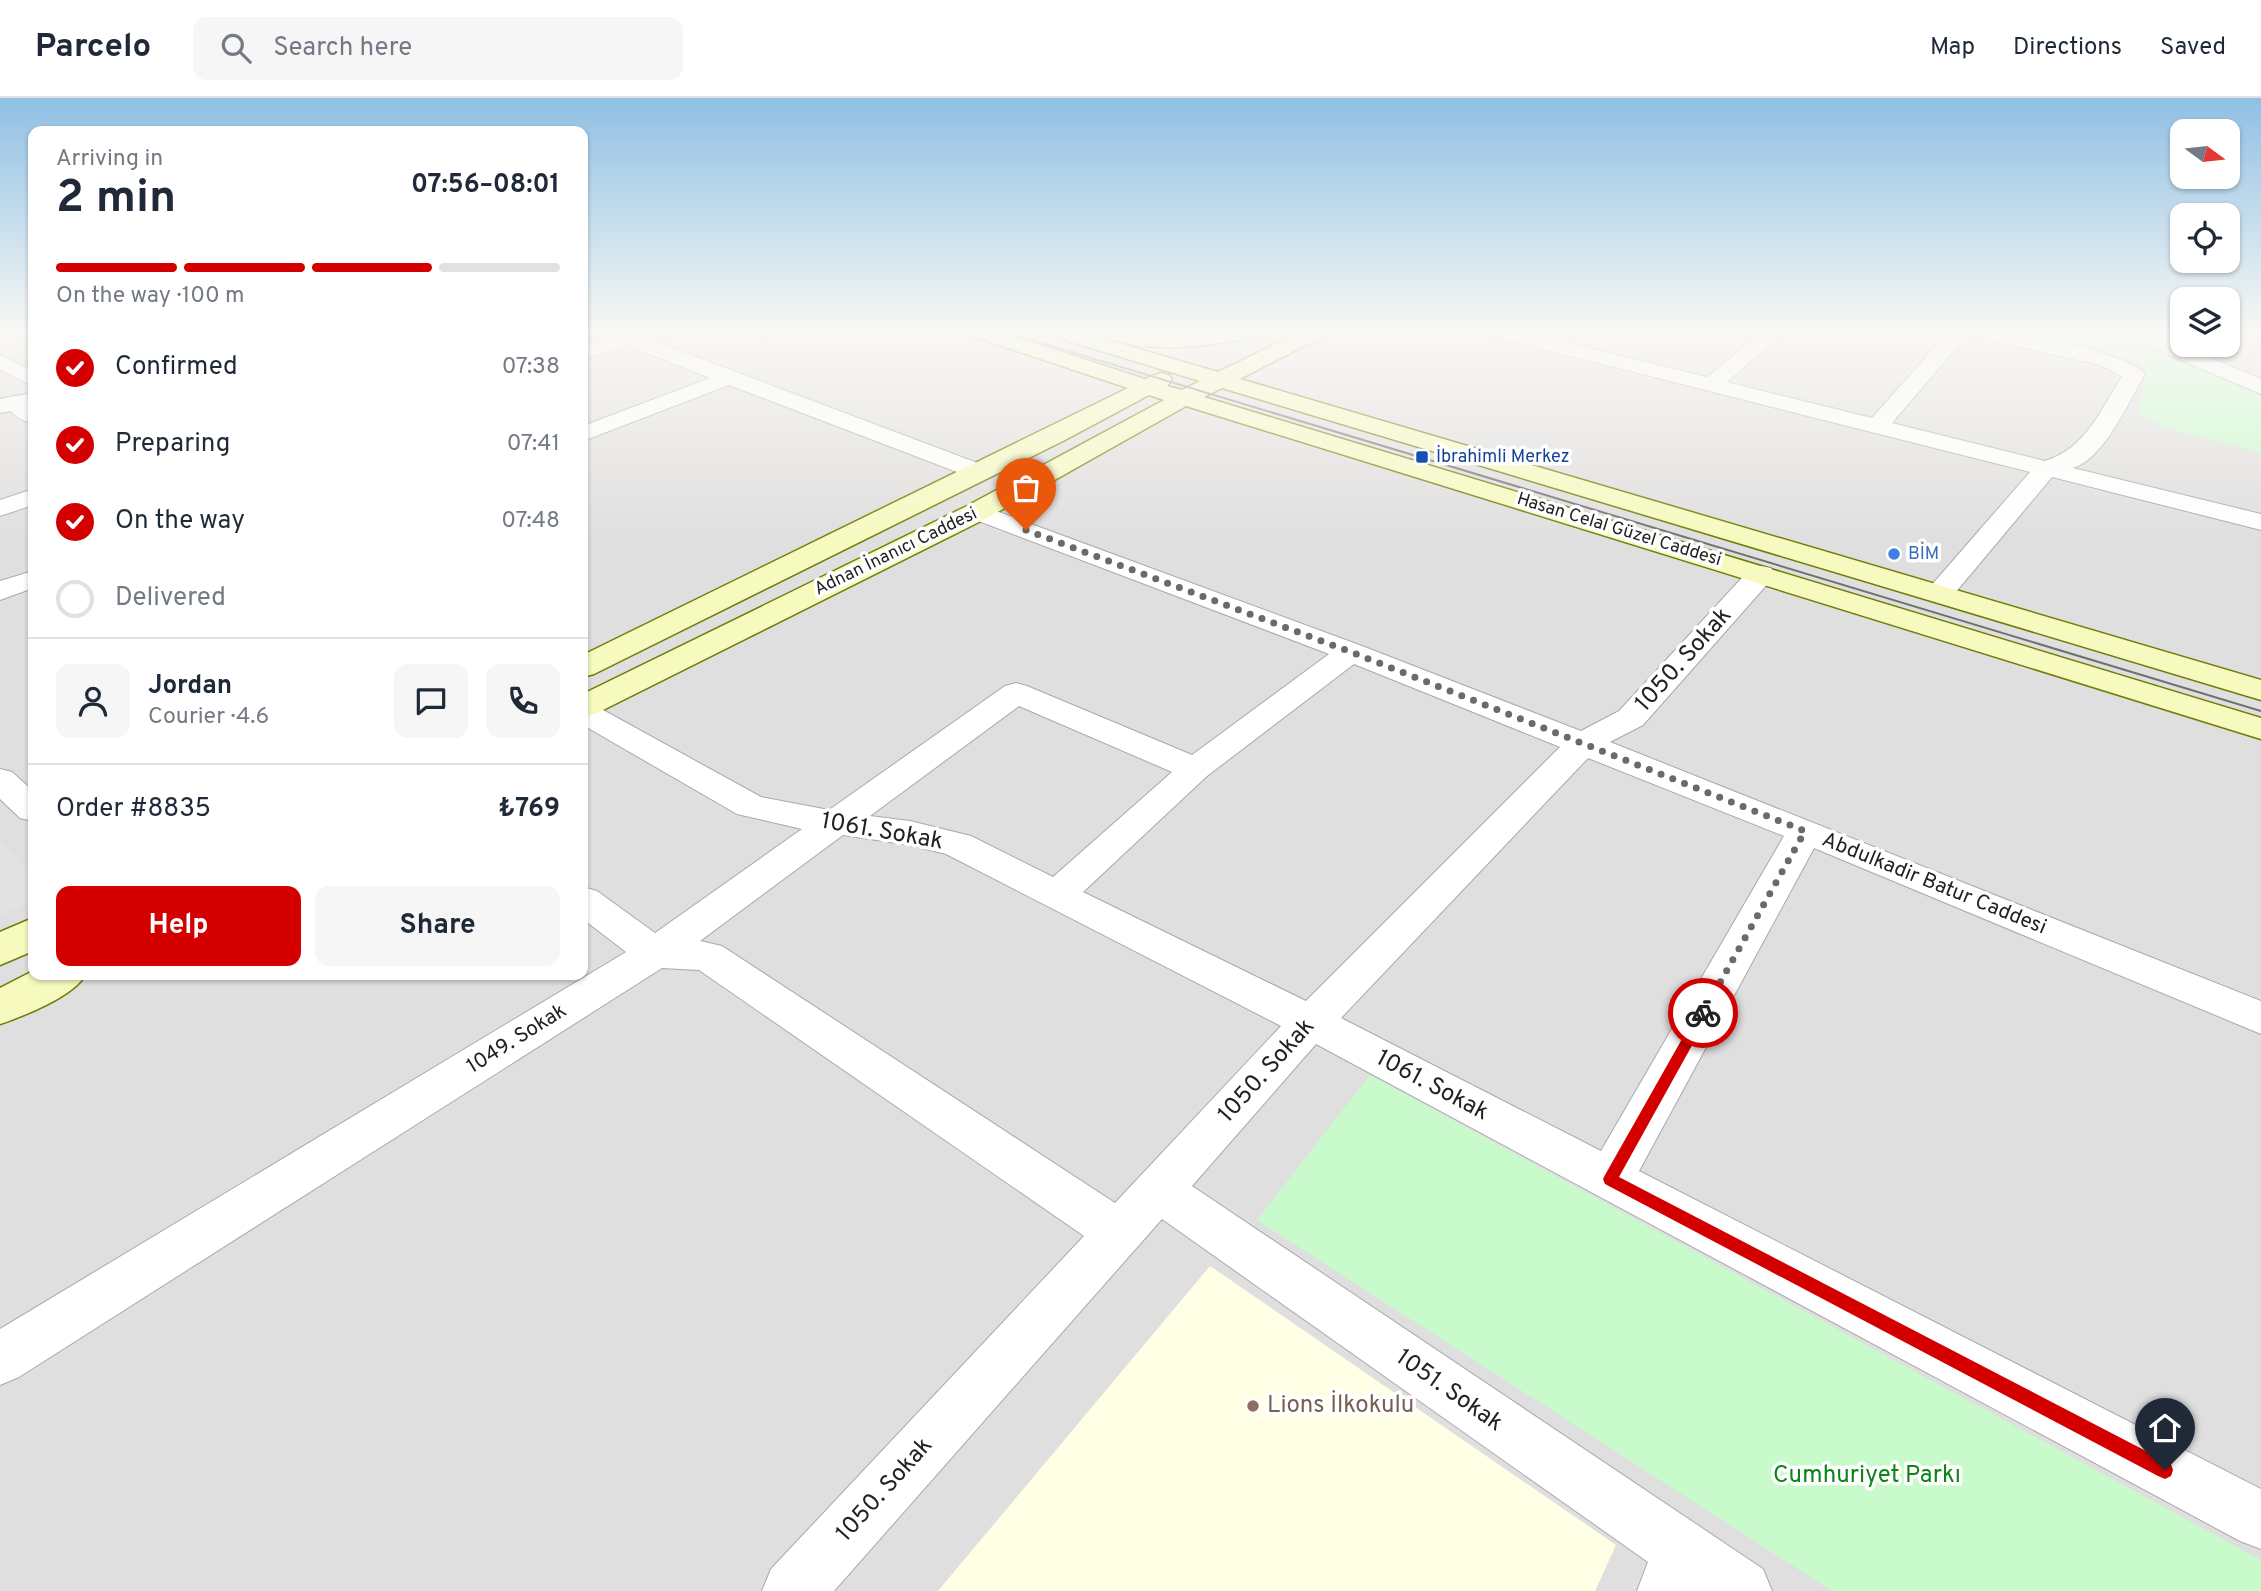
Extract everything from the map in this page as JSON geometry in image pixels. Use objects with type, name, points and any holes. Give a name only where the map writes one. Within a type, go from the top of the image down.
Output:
[{"type":"main road","points":[[1054,436],[1086,408],[1087,401]]},
{"type":"main road","name":"Adnan İnanıcı Caddesi","points":[[588,665],[1054,436],[1120,401]]},
{"type":"main road","name":"Adnan İnanıcı Caddesi","points":[[588,707],[977,512],[1179,401]]},
{"type":"main road","name":"Hasan Celal Güzel Caddesi","points":[[1193,401],[1306,433],[2261,729]]},
{"type":"main road","name":"Hasan Celal Güzel Caddesi","points":[[1292,401],[2261,690]]},
{"type":"main road","points":[[1322,401],[1357,421]]},
{"type":"main road","points":[[1093,449],[1188,428],[1238,426],[1306,433]]},
{"type":"main road","points":[[0,950],[28,936]]},
{"type":"main road","points":[[0,1007],[54,980]]},
{"type":"street","points":[[588,431],[669,401]]},
{"type":"street","points":[[789,401],[979,472]]},
{"type":"street","points":[[1776,401],[2261,522]]},
{"type":"street","points":[[1877,427],[1900,401]]},
{"type":"street","points":[[1940,593],[2047,468],[2071,461],[2094,441],[2118,401]]},
{"type":"street","points":[[0,508],[28,499]]},
{"type":"street","name":"Abdulkadir Batur Caddesi","points":[[977,512],[1351,652],[1583,743],[2261,1018]]},
{"type":"street","points":[[0,560],[28,568]]},
{"type":"street","name":"1050. Sokak","points":[[793,1591],[1311,1022],[1583,743],[1631,718],[1761,574]]},
{"type":"street","points":[[0,591],[28,581]]},
{"type":"street","points":[[1057,894],[1195,769],[1351,652]]},
{"type":"street","name":"1049. Sokak","points":[[0,1359],[656,953],[1016,693],[1195,769]]},
{"type":"street","name":"1061. Sokak","points":[[588,713],[750,806],[836,823],[910,833],[958,845],[1311,1022],[2261,1520]]},
{"type":"street","points":[[0,780],[28,805]]},
{"type":"street","points":[[1610,1179],[1805,831]]},
{"type":"street","points":[[588,904],[656,953],[708,956],[1119,1233]]},
{"type":"street","name":"1051. Sokak","points":[[1158,1190],[1675,1572],[1741,1591]]},
{"type":"shaded area","points":[[0,401],[28,401],[28,980],[588,980],[588,401],[2261,401],[2261,1591],[0,1591]]},
{"type":"shaded area","points":[[0,839],[28,871],[28,902],[0,916]]},
{"type":"shaded area","name":"Lions İlkokulu","points":[[1210,1266],[1616,1545],[1595,1591],[938,1591]]},
{"type":"green space","points":[[2140,401],[2261,401],[2261,453],[2165,428],[2137,413]]},
{"type":"green space","name":"Cumhuriyet Parkı","points":[[1370,1075],[2261,1560],[2261,1591],[1832,1591],[1257,1220]]},
{"type":"tram line","points":[[1233,401],[2261,711]]},
{"type":"way so far","points":[[1026,530],[1351,652],[1805,831],[1703,1013]]},
{"type":"place","name":"İbrahimli Merkez","points":[[1422,457]]},
{"type":"place","name":"BİM","points":[[1894,554]]},
{"type":"place","name":"Lions İlkokulu","points":[[1253,1406]]},
{"type":"route","points":[[1703,1013],[1610,1179],[2165,1470]]}]
